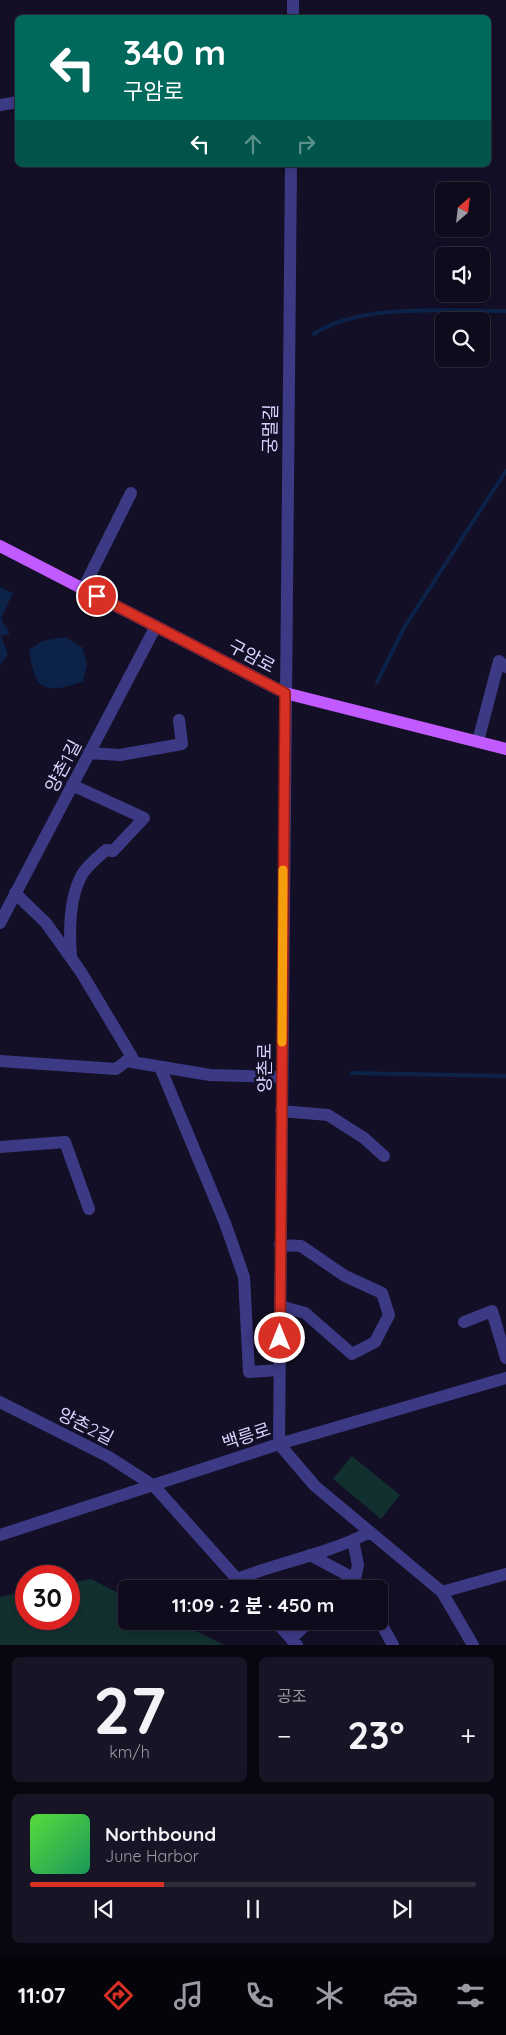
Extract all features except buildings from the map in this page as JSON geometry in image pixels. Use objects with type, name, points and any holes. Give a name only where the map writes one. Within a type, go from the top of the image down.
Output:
[{"type":"main road","name":"구암로","points":[[0,546],[285,693],[506,748]]},
{"type":"street","points":[[293,0],[293,15]]},
{"type":"street","points":[[0,106],[15,103]]},
{"type":"street","name":"궁멀길","points":[[285,693],[291,167]]},
{"type":"street","points":[[82,589],[132,493]]},
{"type":"street","name":"양촌1길","points":[[0,923],[156,626]]},
{"type":"street","points":[[478,741],[499,661],[506,666]]},
{"type":"street","name":"양촌로","points":[[279,1444],[285,693]]},
{"type":"street","points":[[89,753],[120,755],[182,744],[179,720]]},
{"type":"street","points":[[72,785],[144,818],[113,851],[106,850],[84,872],[76,888],[69,933],[72,960]]},
{"type":"street","points":[[0,1061],[116,1069],[132,1057],[72,960],[46,923],[15,893]]},
{"type":"street","points":[[126,1061],[210,1075],[282,1077]]},
{"type":"street","points":[[160,1067],[225,1223],[244,1277],[249,1372],[279,1370]]},
{"type":"street","points":[[281,1111],[328,1115],[364,1138],[384,1156]]},
{"type":"street","points":[[0,1147],[65,1142],[89,1209]]},
{"type":"street","points":[[280,1245],[301,1246],[345,1276],[382,1293],[389,1315],[375,1342],[352,1354],[305,1313],[280,1306]]},
{"type":"street","points":[[464,1322],[492,1311],[506,1358]]},
{"type":"street","name":"백릉로","points":[[0,1535],[279,1444],[506,1378]]},
{"type":"street","name":"양촌2길","points":[[0,1402],[109,1457],[154,1486],[237,1579]]},
{"type":"street","points":[[279,1444],[316,1486],[368,1533],[442,1592],[473,1645]]},
{"type":"street","points":[[237,1579],[353,1540],[368,1533]]},
{"type":"street","points":[[353,1540],[358,1565],[357,1580]]},
{"type":"street","points":[[310,1555],[351,1580]]},
{"type":"street","points":[[442,1592],[506,1574]]},
{"type":"street","points":[[283,1630],[294,1642],[303,1630]]},
{"type":"street","points":[[385,1630],[393,1645]]},
{"type":"green space","points":[[352,1456],[400,1495],[381,1519],[333,1479]]},
{"type":"green space","points":[[91,1579],[118,1593],[118,1630],[194,1630],[224,1645],[0,1645],[0,1597],[15,1594],[15,1630],[80,1630],[80,1581]]},
{"type":"water","points":[[0,587],[13,593],[1,619],[10,634],[1,636],[8,654],[0,665]]},
{"type":"water","points":[[65,637],[82,647],[87,665],[83,681],[58,688],[45,687],[36,678],[29,650],[42,641]]},
{"type":"waterway","points":[[314,334],[333,324],[355,317],[380,313],[433,310],[506,311]]},
{"type":"waterway","points":[[377,682],[405,626],[506,471]]},
{"type":"waterway","points":[[352,1073],[506,1076]]},
{"type":"slow traffic","points":[[282,1042],[283,870]]},
{"type":"route","points":[[97,596],[285,693],[280,1338]]}]
